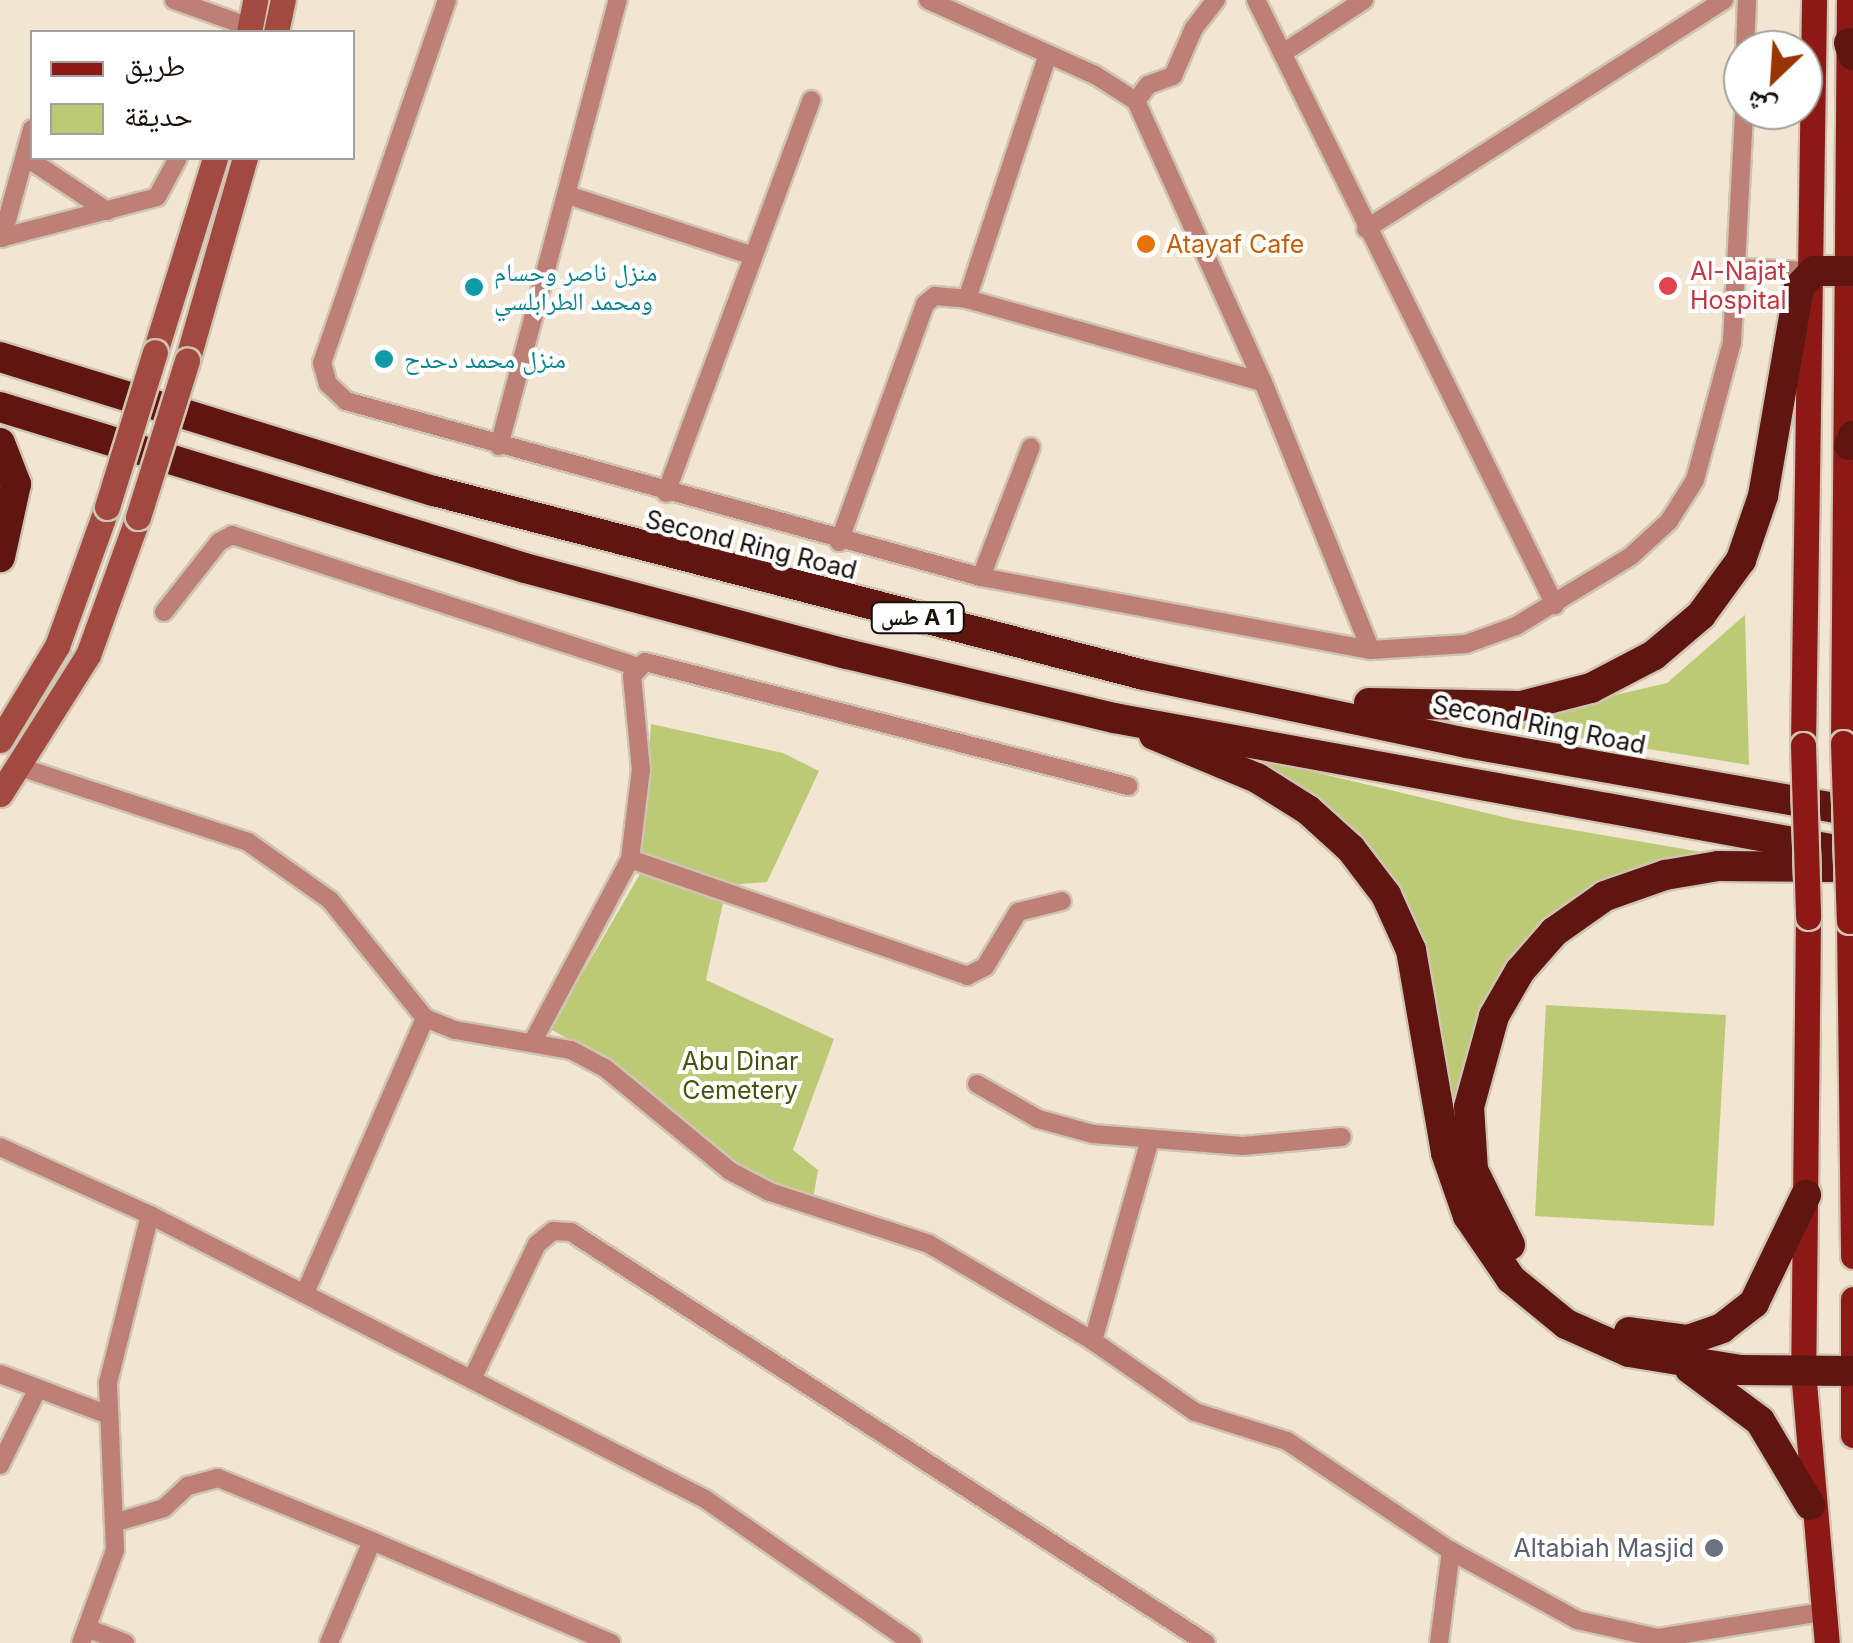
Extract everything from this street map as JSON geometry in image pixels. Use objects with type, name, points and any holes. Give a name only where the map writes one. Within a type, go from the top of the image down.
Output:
[{"type":"highway","points":[[1144,675],[1260,683],[1399,708],[1521,706],[1591,688],[1654,655],[1701,614],[1741,560],[1762,496],[1790,308],[1814,271],[1850,271]]},
{"type":"highway","name":"Second Ring Road","points":[[0,356],[434,491],[1144,675],[1844,807]]},
{"type":"highway","name":"طس A 1","points":[[0,407],[712,621],[1114,718],[1853,853]]},
{"type":"highway","points":[[0,443],[16,484],[0,556]]},
{"type":"highway","points":[[1114,718],[1257,778],[1351,848],[1386,896],[1411,950],[1446,1153],[1468,1216],[1512,1280],[1566,1324],[1628,1352],[1683,1365],[1850,1371]]},
{"type":"highway","points":[[1806,1195],[1754,1304],[1722,1328],[1688,1340],[1639,1334],[1574,1308],[1528,1272],[1497,1226],[1473,1170],[1469,1108],[1494,1016],[1520,972],[1554,932],[1604,896],[1718,866],[1853,868]]},
{"type":"highway","points":[[1683,1365],[1760,1421],[1810,1506]]},
{"type":"main road","points":[[250,30],[256,0]]},
{"type":"main road","points":[[276,30],[283,0]]},
{"type":"main road","points":[[1814,0],[1814,271],[1804,746],[1808,917],[1803,1371],[1810,1506],[1827,1643]]},
{"type":"main road","points":[[1849,0],[1851,441],[1843,743],[1853,1256]]},
{"type":"main road","points":[[0,740],[57,646],[107,507],[214,160]]},
{"type":"main road","points":[[0,794],[88,655],[138,517],[244,160]]},
{"type":"main road","points":[[1853,1299],[1853,1435]]},
{"type":"street","points":[[174,0],[250,30]]},
{"type":"street","points":[[446,0],[322,362],[328,384],[346,401],[839,542],[981,577],[1371,650],[1466,644],[1555,605],[1631,556],[1669,521],[1695,480],[1732,342],[1741,268],[1744,130]]},
{"type":"street","points":[[500,446],[618,0]]},
{"type":"street","points":[[928,0],[1046,57],[1095,74],[1136,101],[1263,382],[1371,650]]},
{"type":"street","points":[[1136,101],[1148,85],[1173,76],[1194,28],[1216,0]]},
{"type":"street","points":[[1256,0],[1555,605]]},
{"type":"street","points":[[1283,53],[1364,0]]},
{"type":"street","points":[[1366,228],[1724,0]]},
{"type":"street","points":[[1746,30],[1747,0]]},
{"type":"street","points":[[967,299],[1046,57]]},
{"type":"street","points":[[666,492],[811,100]]},
{"type":"street","points":[[1,238],[30,138]]},
{"type":"street","points":[[26,158],[107,212]]},
{"type":"street","points":[[1,238],[156,197],[177,160]]},
{"type":"street","points":[[568,195],[751,255]]},
{"type":"street","points":[[1741,268],[1814,271]]},
{"type":"street","points":[[839,542],[925,304],[936,296],[967,299],[1263,382]]},
{"type":"street","points":[[981,577],[1031,447]]},
{"type":"street","points":[[164,612],[219,542],[232,535],[636,666],[645,662],[1128,786]]},
{"type":"street","points":[[533,1040],[630,859],[640,770],[636,666]]},
{"type":"street","points":[[20,767],[248,842],[287,865],[330,900],[425,1018],[455,1030],[533,1040],[605,1068],[730,1172],[770,1192],[929,1244],[1093,1341],[1195,1412],[1287,1442],[1451,1551],[1577,1620],[1619,1639],[1675,1638],[1822,1612]]},
{"type":"street","points":[[630,859],[967,976],[984,966],[1018,912],[1062,900]]},
{"type":"street","points":[[305,1293],[425,1018]]},
{"type":"street","points":[[977,1084],[1038,1119],[1150,1140],[1243,1146],[1342,1138]]},
{"type":"street","points":[[1093,1341],[1150,1140]]},
{"type":"street","points":[[0,1147],[150,1215],[473,1377],[704,1499],[912,1643]]},
{"type":"street","points":[[125,1643],[84,1635],[112,1564],[117,1522],[106,1414],[120,1323],[150,1215]]},
{"type":"street","points":[[473,1377],[538,1244],[552,1231],[570,1232],[1206,1643]]},
{"type":"street","points":[[0,1374],[106,1414]]},
{"type":"street","points":[[0,1465],[37,1390]]},
{"type":"street","points":[[117,1522],[164,1508],[188,1486],[218,1478],[612,1643]]},
{"type":"street","points":[[329,1643],[372,1541]]},
{"type":"street","points":[[1439,1643],[1451,1551]]},
{"type":"green space","points":[[1745,615],[1749,765],[1491,724],[1667,683]]},
{"type":"green space","name":"Abu Dinar Cemetery","points":[[651,724],[783,753],[819,771],[767,882],[727,885],[706,980],[834,1039],[793,1150],[818,1170],[813,1199],[736,1168],[607,1060],[550,1029],[640,874]]},
{"type":"green space","points":[[1192,743],[1516,820],[1771,864],[1605,896],[1491,1023],[1475,1201],[1411,950],[1351,849]]},
{"type":"green space","points":[[1546,1005],[1726,1015],[1714,1226],[1535,1216]]},
{"type":"place","name":"Atayaf Cafe","points":[[1146,244]]},
{"type":"place","name":"Al-Najat Hospital","points":[[1668,286]]},
{"type":"place","name":"منزل ناصر وحسام ومحمد الطرابلسي","points":[[474,287]]},
{"type":"place","name":"منزل محمد دحدح","points":[[384,359]]},
{"type":"place","name":"Altabiah Masjid","points":[[1714,1548]]}]
